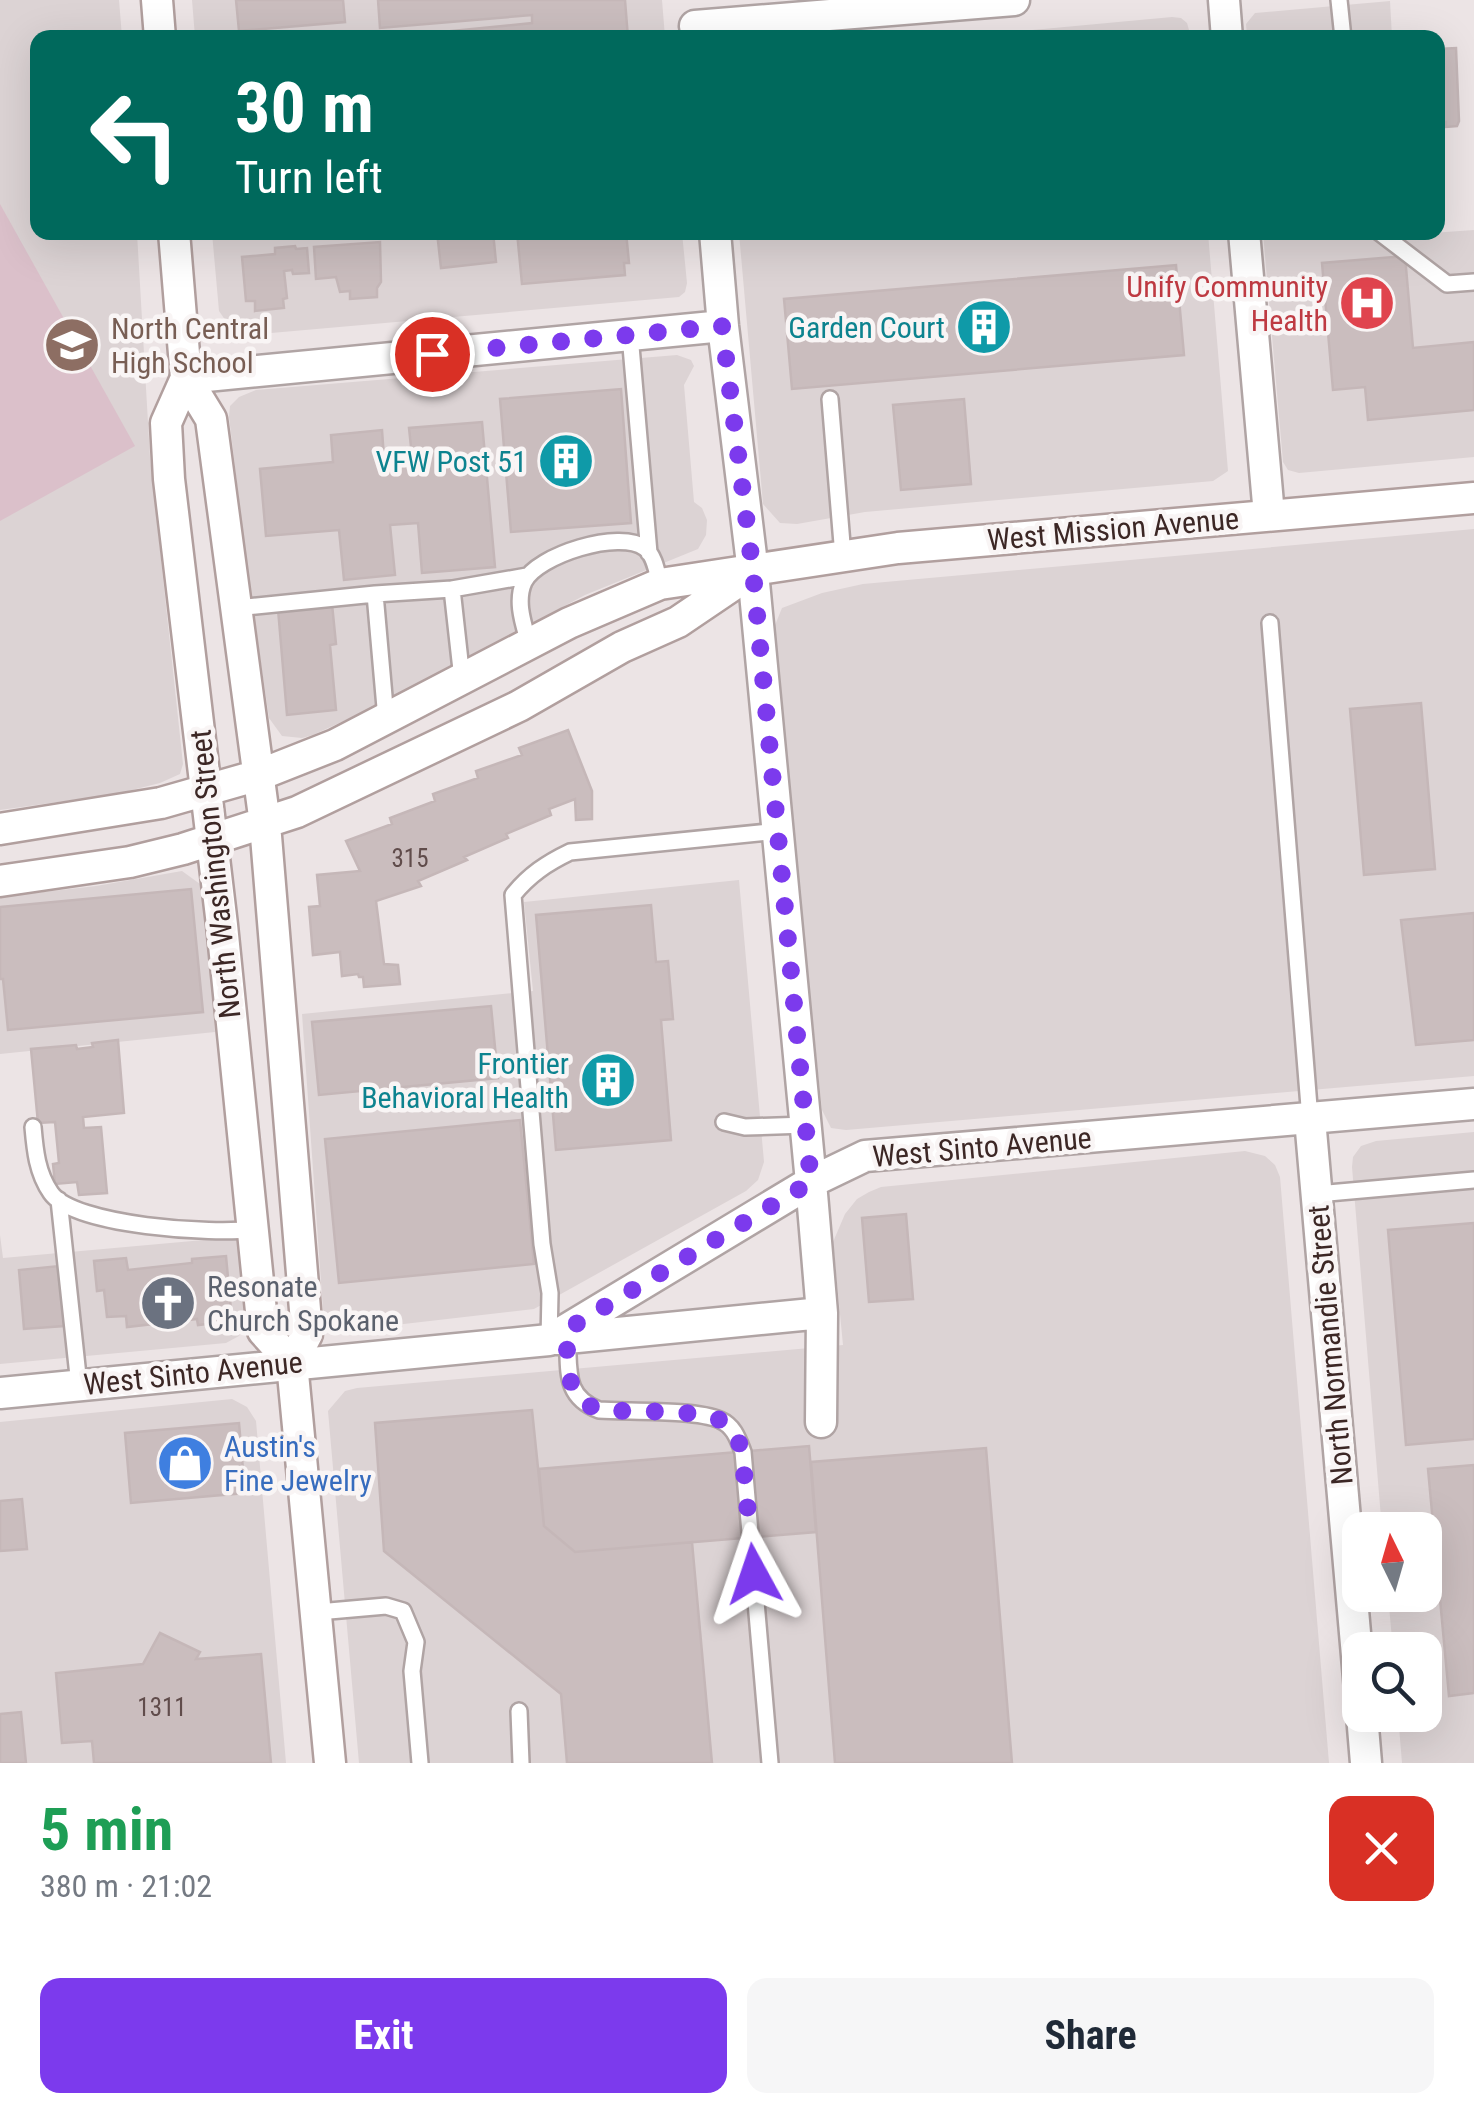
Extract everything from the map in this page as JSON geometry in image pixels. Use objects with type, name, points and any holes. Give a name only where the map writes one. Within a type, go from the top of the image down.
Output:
[{"type":"street","points":[[157,0],[159,30]]},
{"type":"street","points":[[695,21],[1014,0]]},
{"type":"street","points":[[1224,0],[1227,30]]},
{"type":"street","name":"North Washington Street","points":[[175,240],[186,378],[211,419],[265,824],[307,1334],[292,1363],[330,1763]]},
{"type":"street","points":[[715,240],[753,572],[806,1125],[822,1314],[820,1422]]},
{"type":"street","points":[[1245,240],[1269,514]]},
{"type":"street","points":[[186,378],[722,326]]},
{"type":"street","name":"North Washington Street","points":[[186,378],[166,422],[168,460],[263,1331],[292,1363]]},
{"type":"street","name":"West Mission Avenue","points":[[0,829],[101,814],[259,775],[335,745],[529,644],[622,598],[660,584],[898,548],[1474,498]]},
{"type":"street","name":"West Mission Avenue","points":[[0,881],[130,862],[265,824],[398,766],[519,706],[622,646],[678,622],[753,572]]},
{"type":"street","name":"West Sinto Avenue","points":[[0,1393],[561,1336],[811,1182],[865,1156],[1474,1104]]},
{"type":"street","name":"North Normandie Street","points":[[1310,1119],[1355,1632]]},
{"type":"street","points":[[561,1336],[822,1314]]},
{"type":"street","points":[[1363,1732],[1366,1763]]},
{"type":"lane","points":[[1340,0],[1342,30]]},
{"type":"lane","points":[[1389,240],[1447,284],[1474,282]]},
{"type":"lane","points":[[630,336],[650,553],[660,584]]},
{"type":"lane","points":[[830,398],[844,556]]},
{"type":"lane","points":[[236,608],[452,589],[527,576],[559,556],[605,542],[635,543],[650,553]]},
{"type":"lane","points":[[527,576],[522,585],[521,610],[529,644]]},
{"type":"lane","points":[[452,589],[462,680]]},
{"type":"lane","points":[[375,594],[386,719]]},
{"type":"lane","points":[[1270,624],[1310,1119]]},
{"type":"lane","points":[[770,1763],[742,1452],[736,1432],[721,1420],[700,1416],[599,1410],[584,1404],[570,1382],[542,1244],[513,895],[526,878],[570,852],[778,832]]},
{"type":"lane","points":[[724,1122],[745,1128],[806,1125]]},
{"type":"lane","points":[[33,1127],[37,1163],[52,1196],[86,1214],[162,1228],[231,1233],[253,1229]]},
{"type":"lane","points":[[1317,1194],[1474,1180]]},
{"type":"lane","points":[[58,1200],[79,1385]]},
{"type":"lane","points":[[318,1612],[386,1606],[403,1611],[416,1642],[413,1686],[420,1763]]},
{"type":"lane","points":[[519,1711],[521,1763]]},
{"type":"shaded area","name":"North Central High School","points":[[0,0],[119,0],[121,30],[30,30],[30,240],[137,240],[150,457],[183,764],[180,774],[160,783],[116,794],[0,810]]},
{"type":"shaded area","points":[[192,0],[662,0],[664,30],[194,30]]},
{"type":"shaded area","points":[[1390,1],[1392,30],[1246,30],[1246,24],[1255,13]]},
{"type":"shaded area","points":[[1172,17],[1181,18],[1189,30],[1032,30]]},
{"type":"shaded area","points":[[0,204],[135,446],[0,521]]},
{"type":"shaded area","points":[[1474,230],[1474,457],[1299,473],[1288,470],[1283,462],[1264,240],[1445,240],[1445,232]]},
{"type":"shaded area","points":[[213,240],[683,240],[687,283],[679,297],[249,335],[230,327],[219,311]]},
{"type":"shaded area","points":[[740,240],[1209,240],[1228,471],[1213,481],[865,512],[797,524],[780,523],[763,504]]},
{"type":"shaded area","points":[[677,355],[691,360],[694,366],[684,385],[694,502],[707,520],[706,535],[698,549],[585,595],[387,701],[313,735],[282,736],[269,718],[248,575],[229,417],[230,406],[239,397],[256,390]]},
{"type":"shaded area","points":[[1474,529],[1474,1076],[846,1130],[831,1128],[822,1110],[771,635],[782,608],[822,593],[863,584]]},
{"type":"shaded area","points":[[182,871],[200,884],[204,892],[215,1032],[0,1054],[0,897]]},
{"type":"shaded area","points":[[739,880],[764,1162],[758,1180],[746,1191],[534,1309],[369,1328],[347,1328],[333,1322],[323,1310],[302,1014],[533,991],[524,902]]},
{"type":"shaded area","points":[[1474,1132],[1474,1763],[1402,1763],[1399,1732],[1442,1732],[1442,1632],[1391,1632],[1390,1612],[1442,1612],[1442,1512],[1381,1512],[1352,1167],[1353,1157],[1361,1146],[1376,1141]]},
{"type":"shaded area","points":[[1245,1151],[1265,1156],[1280,1177],[1329,1763],[359,1763],[328,1411],[345,1391],[843,1345],[833,1242],[845,1214],[869,1192],[881,1187]]},
{"type":"shaded area","points":[[0,1235],[3,1258],[237,1237],[246,1323],[239,1336],[226,1343],[0,1364]]},
{"type":"shaded area","points":[[232,1399],[247,1407],[256,1421],[286,1763],[0,1763],[0,1422]]},
{"type":"building","points":[[236,0],[343,0],[345,22],[239,30]]},
{"type":"building","points":[[378,0],[625,0],[627,30],[462,30],[532,23],[532,15],[380,28]]},
{"type":"building","points":[[1456,48],[1459,121],[1457,126],[1446,127],[1445,122],[1445,49]]},
{"type":"building","points":[[438,240],[494,240],[496,262],[441,268]]},
{"type":"building","points":[[518,240],[627,240],[629,263],[624,263],[625,275],[522,284]]},
{"type":"building","points":[[380,242],[381,282],[377,297],[350,299],[350,291],[340,292],[336,277],[316,279],[314,247]]},
{"type":"building","points":[[275,248],[307,248],[309,273],[284,271],[284,308],[255,311],[255,301],[246,301],[242,257],[275,254]]},
{"type":"building","name":"Unify Community Health","points":[[1405,256],[1413,348],[1474,342],[1474,410],[1368,420],[1365,387],[1333,390],[1322,263]]},
{"type":"building","name":"Garden Court","points":[[1176,265],[1184,355],[792,389],[784,299]]},
{"type":"building","name":"VFW Post 51","points":[[621,389],[631,523],[511,532],[500,399]]},
{"type":"building","points":[[964,399],[971,484],[901,490],[893,405]]},
{"type":"building","points":[[482,422],[495,567],[422,573],[418,523],[390,525],[395,575],[344,580],[339,530],[266,536],[260,469],[333,462],[331,435],[382,430],[384,458],[412,456],[409,428]]},
{"type":"building","points":[[332,604],[336,644],[330,645],[336,710],[287,715],[278,609]]},
{"type":"building","points":[[1421,703],[1435,869],[1364,875],[1350,709]]},
{"type":"building","points":[[568,730],[592,791],[592,819],[576,820],[575,799],[549,809],[551,815],[506,834],[508,838],[464,857],[467,860],[418,881],[421,886],[376,901],[384,964],[398,965],[400,984],[364,987],[363,977],[358,974],[342,976],[340,952],[313,955],[309,907],[320,906],[317,875],[360,871],[346,841],[392,824],[390,818],[435,801],[433,794],[478,778],[476,771],[522,755],[519,748]]},
{"type":"building","points":[[191,889],[203,1012],[8,1030],[0,979],[0,907]]},
{"type":"building","name":"Frontier Behavioral Health","points":[[651,905],[656,962],[668,961],[673,1019],[661,1020],[671,1140],[556,1150],[536,915]]},
{"type":"building","points":[[1474,913],[1474,1040],[1416,1045],[1401,920]]},
{"type":"building","points":[[491,1006],[498,1078],[319,1095],[312,1022]]},
{"type":"building","points":[[118,1040],[124,1113],[83,1117],[84,1128],[101,1127],[107,1193],[79,1195],[77,1182],[55,1184],[53,1164],[59,1163],[55,1122],[38,1123],[31,1049],[76,1045],[77,1049]]},
{"type":"building","points":[[520,1120],[534,1264],[339,1283],[325,1139]]},
{"type":"building","points":[[906,1214],[913,1299],[869,1302],[862,1218]]},
{"type":"building","points":[[1474,1223],[1474,1439],[1406,1445],[1388,1230]]},
{"type":"building","name":"Resonate Church Spokane","points":[[226,1256],[232,1321],[198,1325],[197,1319],[127,1327],[126,1316],[107,1317],[104,1290],[97,1291],[94,1261],[126,1258],[128,1270]]},
{"type":"building","points":[[59,1266],[64,1326],[24,1329],[19,1270]]},
{"type":"building","points":[[532,1410],[544,1526],[575,1552],[692,1542],[712,1763],[567,1763],[561,1694],[384,1551],[375,1423]]},
{"type":"building","name":"Austin's Fine Jewelry","points":[[239,1423],[245,1493],[131,1503],[125,1433]]},
{"type":"building","points":[[809,1446],[816,1532],[575,1552],[544,1526],[539,1469]]},
{"type":"building","points":[[986,1448],[1012,1763],[835,1763],[811,1462]]},
{"type":"building","points":[[1474,1465],[1474,1693],[1449,1696],[1441,1612],[1442,1512],[1432,1512],[1428,1469]]},
{"type":"building","points":[[22,1499],[27,1549],[0,1551],[0,1501]]},
{"type":"building","points":[[160,1633],[200,1652],[196,1659],[261,1654],[271,1763],[94,1763],[92,1741],[62,1743],[56,1673],[143,1664]]},
{"type":"building","points":[[21,1712],[26,1763],[0,1763],[0,1714]]},
{"type":"place","name":"Unify Community Health","points":[[1367,303]]},
{"type":"place","name":"Garden Court","points":[[984,327]]},
{"type":"place","name":"North Central High School","points":[[72,345]]},
{"type":"place","name":"VFW Post 51","points":[[566,461]]},
{"type":"place","name":"Frontier Behavioral Health","points":[[608,1080]]},
{"type":"place","name":"Resonate Church Spokane","points":[[168,1303]]},
{"type":"place","name":"Austin's Fine Jewelry","points":[[185,1463]]},
{"type":"route","points":[[432,354],[722,326],[753,572],[811,1182],[566,1330],[570,1382],[584,1404],[599,1410],[700,1416],[721,1420],[736,1432],[742,1452],[754,1574]]}]
